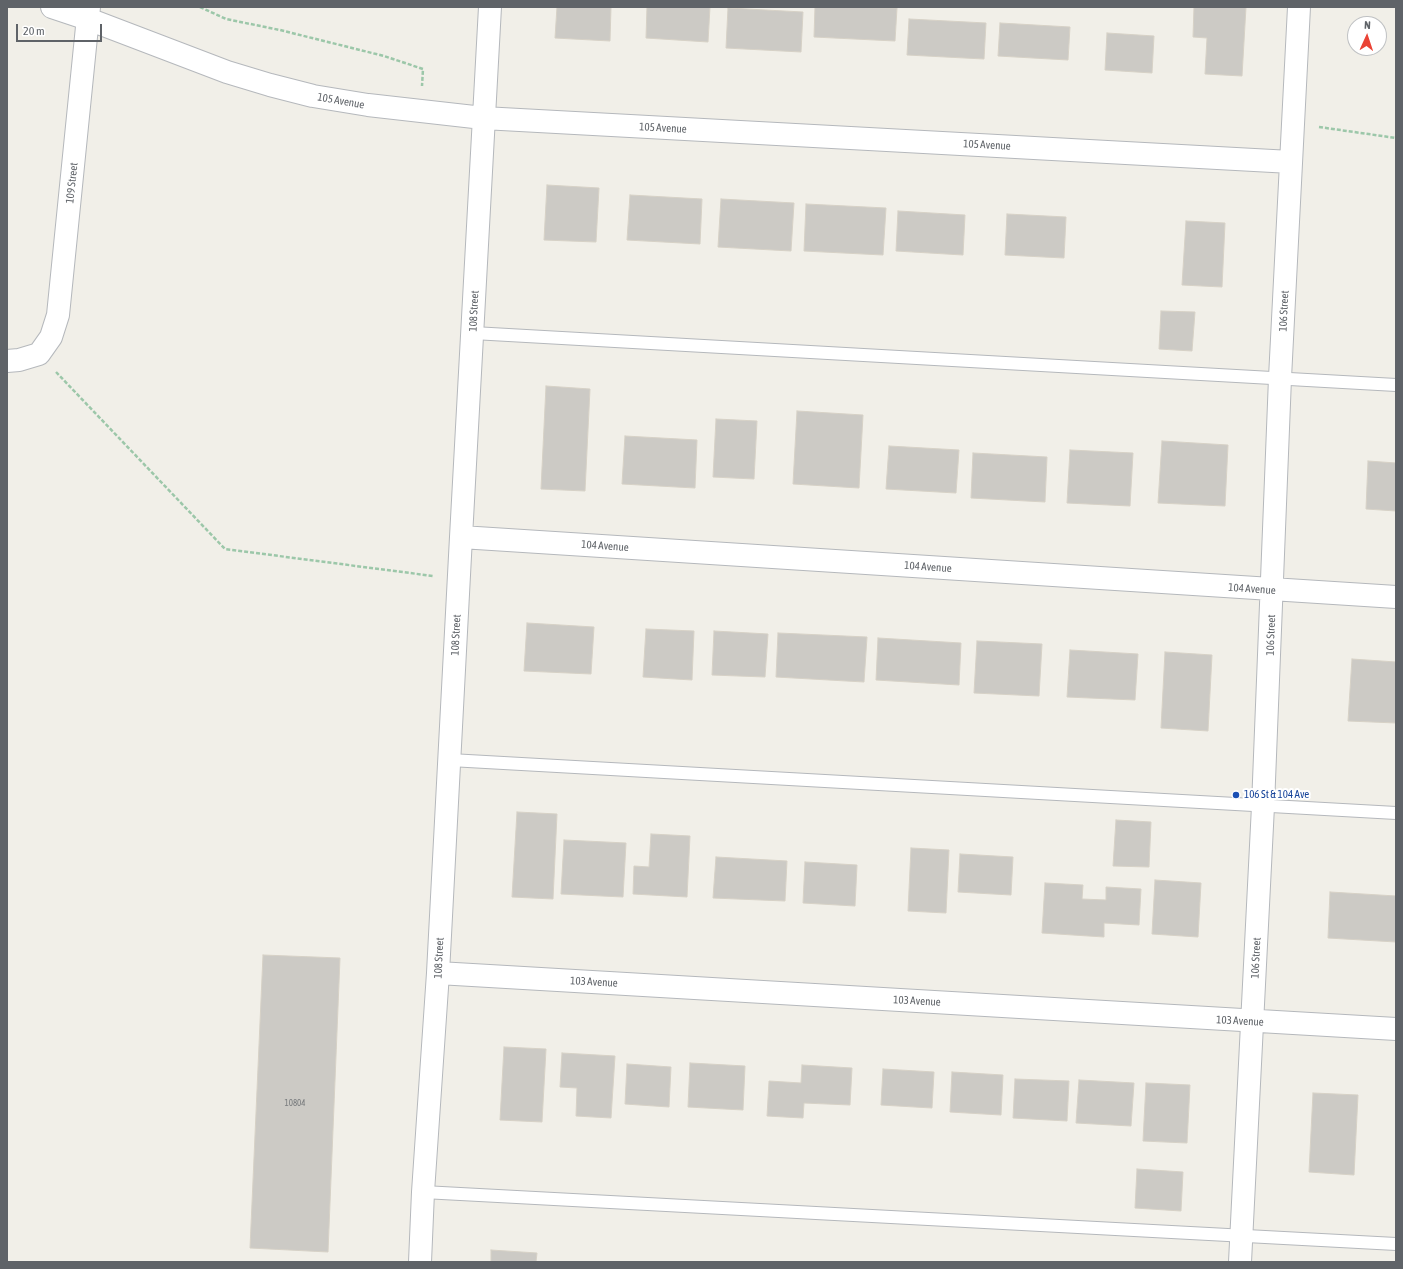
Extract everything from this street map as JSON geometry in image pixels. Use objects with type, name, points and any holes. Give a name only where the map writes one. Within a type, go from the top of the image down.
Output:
[{"type":"street","name":"105 Avenue","points":[[52,7],[88,13],[227,72],[313,96],[352,103],[483,118],[1291,162]]},
{"type":"street","name":"108 Street","points":[[420,1262],[450,760],[460,537],[490,7]]},
{"type":"street","name":"106 Street","points":[[1240,1262],[1264,806],[1280,378],[1299,7]]},
{"type":"street","name":"109 Street","points":[[39,354],[51,337],[58,315],[88,13]]},
{"type":"street","points":[[7,361],[19,360],[39,354]]},
{"type":"street","name":"104 Avenue","points":[[460,537],[1396,597]]},
{"type":"street","name":"103 Avenue","points":[[438,973],[1396,1029]]},
{"type":"lane","points":[[472,333],[1396,385]]},
{"type":"lane","points":[[450,760],[1396,813]]},
{"type":"lane","points":[[423,1192],[1396,1244]]},
{"type":"path","points":[[200,7],[226,19],[280,30],[384,56],[423,69],[419,111]]},
{"type":"path","points":[[1293,122],[1396,138]]},
{"type":"path","points":[[39,354],[226,549],[459,579]]},
{"type":"building","points":[[557,7],[611,7],[610,41],[555,38]]},
{"type":"building","points":[[647,7],[710,7],[708,42],[646,38]]},
{"type":"building","points":[[815,7],[897,8],[895,41],[814,37]]},
{"type":"building","points":[[1194,7],[1246,7],[1242,76],[1205,74],[1207,38],[1193,37]]},
{"type":"building","points":[[728,8],[803,12],[801,52],[726,48]]},
{"type":"building","points":[[909,19],[986,23],[984,59],[907,55]]},
{"type":"building","points":[[1000,23],[1070,27],[1068,60],[998,56]]},
{"type":"building","points":[[1107,33],[1154,36],[1152,73],[1105,70]]},
{"type":"building","points":[[547,185],[599,188],[596,242],[544,240]]},
{"type":"building","points":[[630,195],[702,199],[700,244],[627,240]]},
{"type":"building","points":[[721,199],[794,203],[791,251],[718,247]]},
{"type":"building","points":[[806,204],[886,208],[883,255],[804,251]]},
{"type":"building","points":[[898,211],[965,215],[963,255],[896,251]]},
{"type":"building","points":[[1007,214],[1066,217],[1064,258],[1005,255]]},
{"type":"building","points":[[1186,221],[1225,223],[1222,287],[1182,285]]},
{"type":"building","points":[[1161,311],[1195,312],[1192,351],[1159,349]]},
{"type":"building","points":[[546,386],[590,389],[585,491],[541,489]]},
{"type":"building","points":[[797,411],[863,415],[859,488],[793,484]]},
{"type":"building","points":[[716,419],[757,421],[754,479],[713,477]]},
{"type":"building","points":[[625,436],[697,440],[695,488],[622,484]]},
{"type":"building","points":[[1162,441],[1228,445],[1225,506],[1158,503]]},
{"type":"building","points":[[889,446],[959,450],[956,493],[886,489]]},
{"type":"building","points":[[1070,450],[1133,453],[1130,506],[1067,503]]},
{"type":"building","points":[[973,453],[1047,457],[1045,502],[971,498]]},
{"type":"building","points":[[1368,461],[1396,463],[1396,511],[1366,509]]},
{"type":"building","points":[[527,623],[594,627],[591,674],[524,671]]},
{"type":"building","points":[[646,629],[694,631],[692,680],[643,677]]},
{"type":"building","points":[[714,631],[768,634],[765,677],[712,675]]},
{"type":"building","points":[[778,633],[867,637],[864,682],[776,677]]},
{"type":"building","points":[[878,638],[961,643],[959,685],[876,680]]},
{"type":"building","points":[[977,641],[1042,644],[1039,696],[974,693]]},
{"type":"building","points":[[1070,650],[1138,654],[1135,700],[1067,697]]},
{"type":"building","points":[[1165,652],[1212,655],[1208,731],[1161,728]]},
{"type":"building","points":[[1352,659],[1396,662],[1396,723],[1348,721]]},
{"type":"building","points":[[517,812],[557,814],[553,899],[512,897]]},
{"type":"building","points":[[1116,820],[1151,822],[1149,867],[1113,866]]},
{"type":"building","points":[[651,834],[690,836],[687,897],[633,894],[634,866],[649,867]]},
{"type":"building","points":[[564,840],[626,843],[623,897],[561,894]]},
{"type":"building","points":[[911,848],[949,850],[946,913],[908,911]]},
{"type":"building","points":[[960,854],[1013,857],[1011,895],[958,892]]},
{"type":"building","points":[[716,857],[787,861],[785,901],[713,898]]},
{"type":"building","points":[[805,862],[857,865],[855,906],[803,903]]},
{"type":"building","points":[[1155,880],[1201,883],[1198,937],[1152,934]]},
{"type":"building","points":[[1045,883],[1083,885],[1082,899],[1106,900],[1106,887],[1141,889],[1139,925],[1104,923],[1104,937],[1042,933]]},
{"type":"building","points":[[1330,892],[1396,896],[1396,942],[1328,938]]},
{"type":"building","points":[[263,955],[340,958],[328,1252],[250,1248]]},
{"type":"building","points":[[504,1047],[546,1049],[542,1122],[500,1120]]},
{"type":"building","points":[[562,1053],[615,1056],[611,1118],[576,1116],[577,1088],[560,1087]]},
{"type":"building","points":[[690,1063],[745,1066],[743,1110],[688,1107]]},
{"type":"building","points":[[627,1064],[671,1067],[669,1107],[625,1104]]},
{"type":"building","points":[[802,1065],[852,1068],[850,1105],[804,1103],[803,1118],[767,1116],[769,1081],[801,1083]]},
{"type":"building","points":[[883,1069],[934,1072],[932,1108],[881,1105]]},
{"type":"building","points":[[952,1072],[1003,1075],[1001,1115],[950,1112]]},
{"type":"building","points":[[1015,1079],[1069,1081],[1067,1121],[1013,1118]]},
{"type":"building","points":[[1079,1080],[1134,1083],[1131,1126],[1076,1123]]},
{"type":"building","points":[[1146,1083],[1190,1085],[1187,1143],[1143,1141]]},
{"type":"building","points":[[1313,1093],[1358,1095],[1354,1175],[1309,1172]]},
{"type":"building","points":[[1137,1169],[1183,1172],[1181,1211],[1135,1208]]},
{"type":"building","points":[[491,1250],[537,1253],[536,1262],[491,1262]]},
{"type":"place","name":"106 St & 104 Ave","points":[[1236,795]]}]
